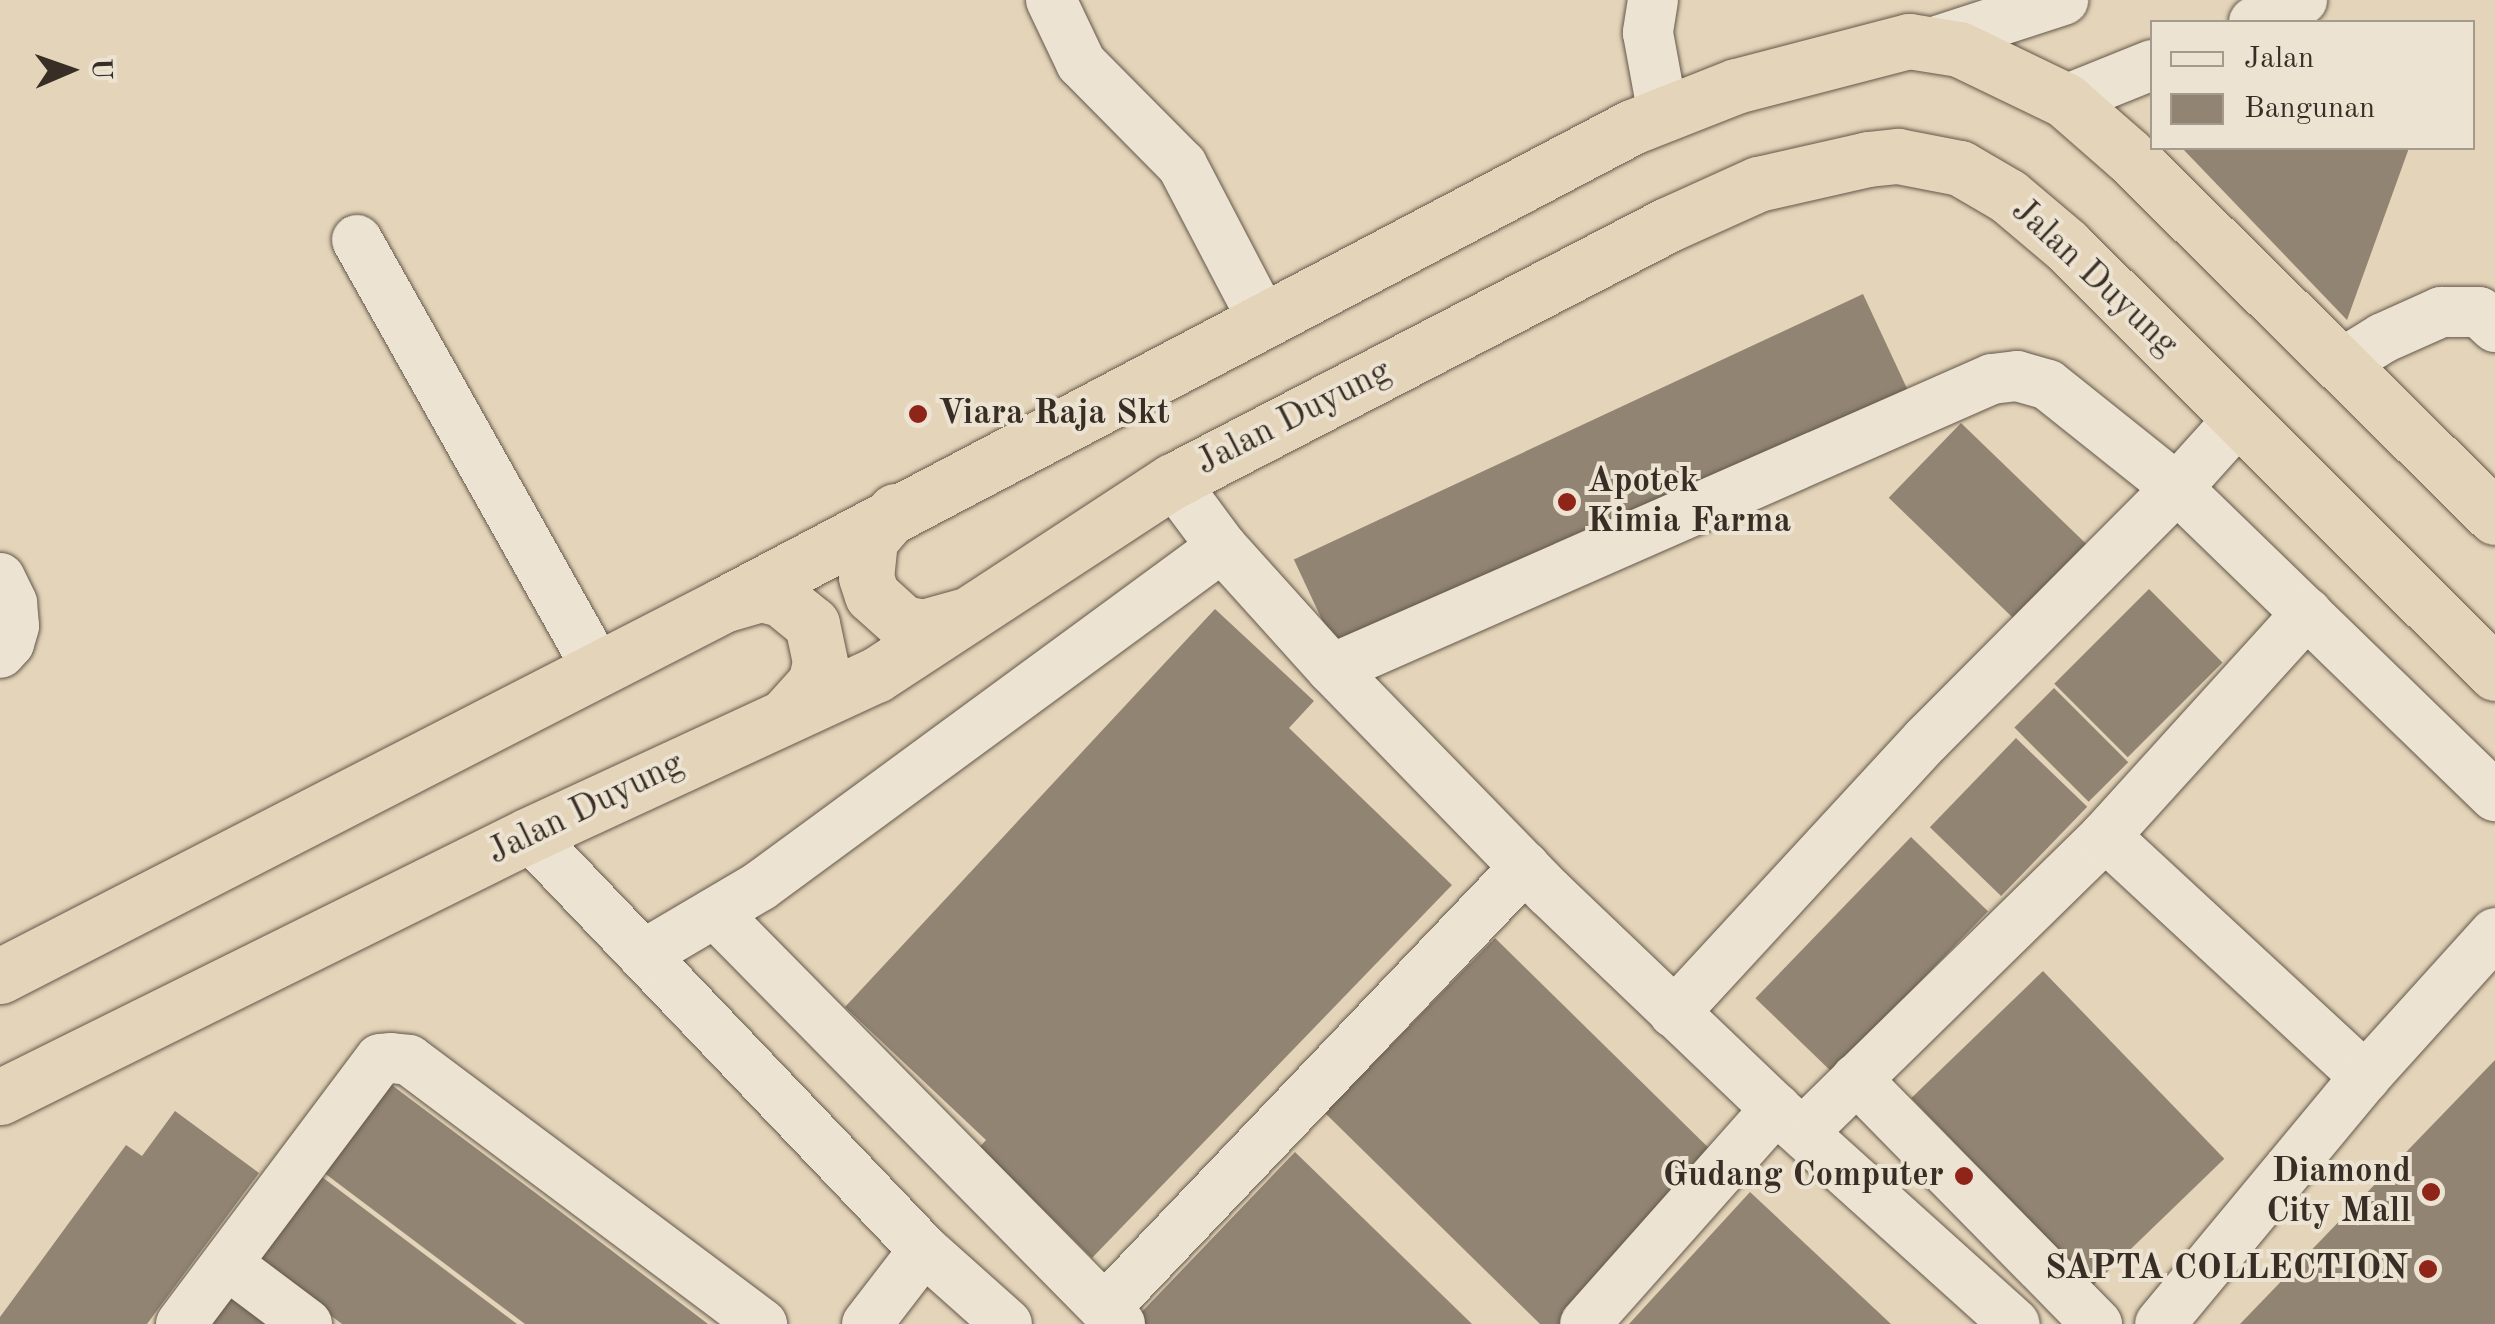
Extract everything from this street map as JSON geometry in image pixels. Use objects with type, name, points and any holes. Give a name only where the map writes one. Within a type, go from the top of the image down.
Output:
[{"type":"highway","points":[[0,976],[1664,115],[1736,86],[1870,48],[1934,42],[1959,49],[2065,100],[2129,156],[2495,517]]},
{"type":"highway","name":"Jalan Duyung","points":[[0,1098],[529,836],[876,674],[1172,481],[1697,211],[1758,184],[1868,158],[1898,156],[1960,168],[2008,196],[2066,244],[2495,673]]},
{"type":"highway","points":[[895,511],[870,540],[866,578],[872,595],[885,612],[903,623],[923,628],[963,616]]},
{"type":"highway","points":[[723,605],[761,594],[798,609],[812,624],[820,663],[815,683],[788,713]]},
{"type":"street","points":[[1051,0],[1082,63],[1182,165],[1263,320]]},
{"type":"street","points":[[1653,0],[1648,33],[1664,115]]},
{"type":"street","points":[[1934,42],[2062,0]]},
{"type":"street","points":[[2258,20],[2302,0]]},
{"type":"street","points":[[2065,100],[2150,65]]},
{"type":"street","points":[[357,240],[598,669]]},
{"type":"street","points":[[2340,364],[2383,338],[2442,312],[2479,312],[2495,327]]},
{"type":"street","points":[[1332,669],[2004,376],[2048,385],[2178,488],[2495,796]]},
{"type":"street","points":[[1674,1013],[1926,740],[2178,488],[2240,418]]},
{"type":"street","points":[[1172,481],[1222,547],[1332,669],[1526,867],[1674,1013],[2015,1324]]},
{"type":"street","points":[[643,954],[760,886],[1222,547]]},
{"type":"street","points":[[0,578],[12,603],[14,626],[9,643],[0,652]]},
{"type":"street","points":[[1585,1324],[1790,1119],[1856,1080],[2104,836],[2307,613]]},
{"type":"street","points":[[529,836],[924,1250],[1007,1324]]},
{"type":"street","points":[[2104,836],[2366,1077]]},
{"type":"street","points":[[715,913],[1094,1312],[1526,867]]},
{"type":"street","points":[[2160,1324],[2366,1077],[2495,933]]},
{"type":"street","points":[[181,1324],[380,1059],[392,1058],[409,1060],[762,1324]]},
{"type":"street","points":[[1856,1080],[2097,1324]]},
{"type":"street","points":[[867,1324],[924,1250]]},
{"type":"street","points":[[227,1264],[308,1324]]},
{"type":"building","points":[[2184,150],[2408,150],[2347,320]]},
{"type":"building","points":[[1863,294],[1909,392],[1339,657],[1294,559]]},
{"type":"building","points":[[1961,423],[2096,554],[2024,628],[1889,498]]},
{"type":"building","points":[[2149,589],[2223,663],[2128,757],[2054,684]]},
{"type":"building","points":[[1215,609],[1314,701],[1289,728],[1452,885],[1092,1258],[1000,1167],[965,1163],[986,1140],[845,1007]]},
{"type":"building","points":[[2054,688],[2128,762],[2089,802],[2014,728]]},
{"type":"building","points":[[2016,738],[2087,807],[2001,896],[1930,827]]},
{"type":"building","points":[[1911,837],[1988,911],[1832,1072],[1755,998]]},
{"type":"building","points":[[1495,938],[1721,1160],[1562,1324],[1540,1324],[1325,1113]]},
{"type":"building","points":[[2043,971],[2224,1159],[2093,1286],[1911,1098]]},
{"type":"building","name":"Diamond City Mall","points":[[2495,1060],[2495,1324],[2240,1324]]},
{"type":"building","points":[[385,1080],[708,1324],[525,1324],[319,1169]]},
{"type":"building","points":[[175,1111],[259,1173],[147,1324],[0,1324],[0,1317],[126,1145],[142,1156]]},
{"type":"building","points":[[1295,1152],[1472,1324],[1138,1324],[1134,1320]]},
{"type":"building","points":[[314,1171],[517,1324],[342,1324],[250,1255]]},
{"type":"building","points":[[1750,1192],[1891,1324],[1629,1324]]},
{"type":"building","points":[[229,1288],[276,1324],[201,1324]]},
{"type":"place","name":"Viara Raja Skt","points":[[918,414]]},
{"type":"place","name":"Apotek Kimia Farma","points":[[1567,502]]},
{"type":"place","name":"Gudang Computer","points":[[1964,1176]]},
{"type":"place","name":"Diamond City Mall","points":[[2431,1192]]},
{"type":"place","name":"SAPTA COLLECTION","points":[[2428,1269]]}]
